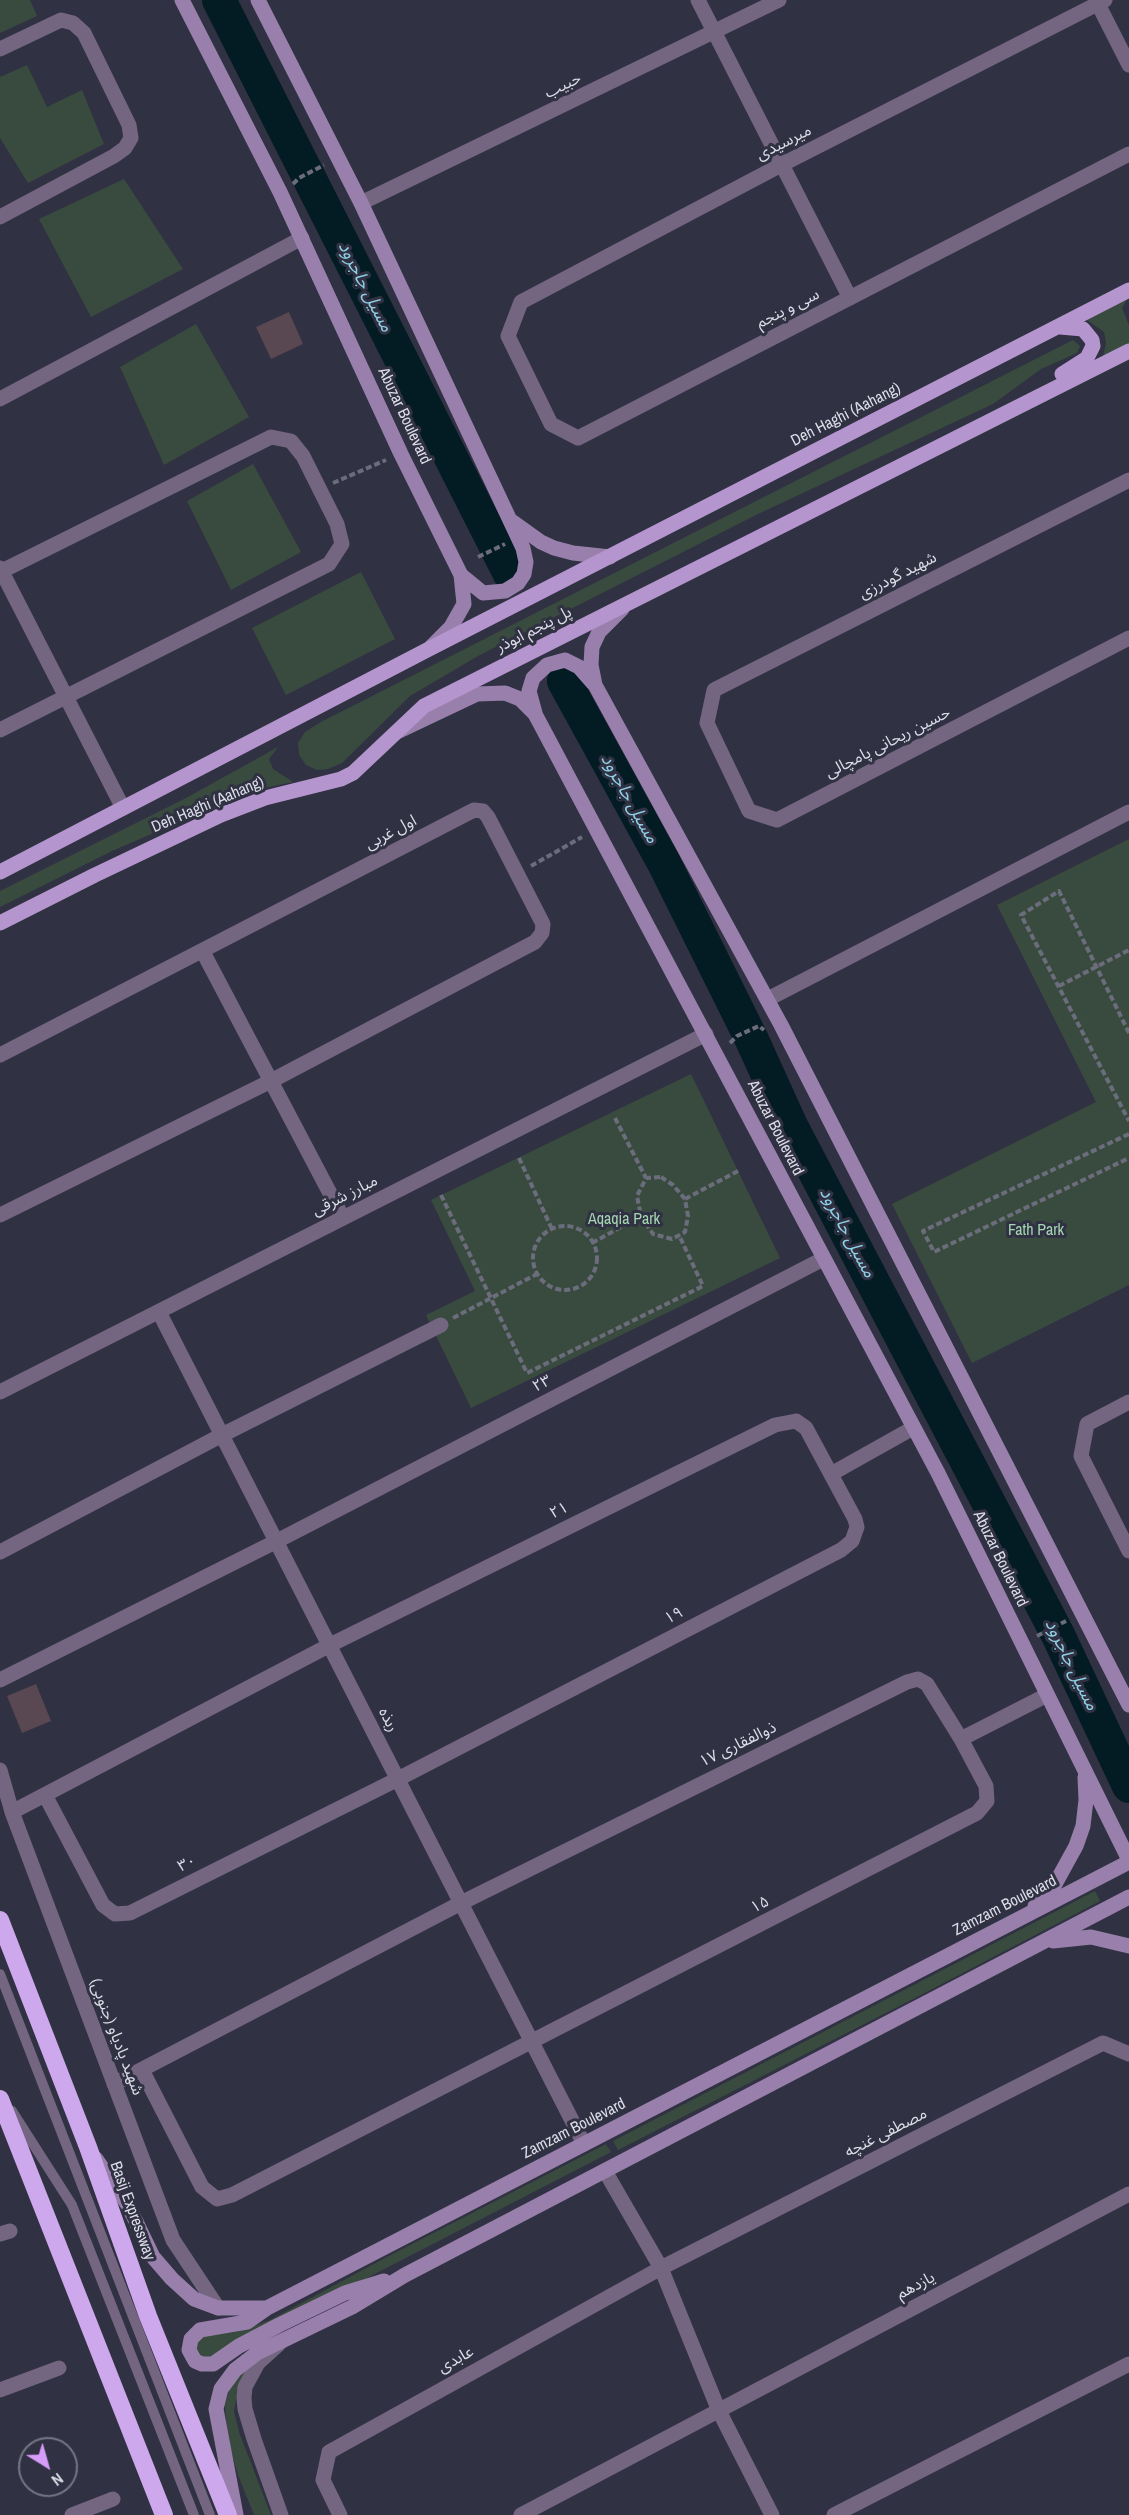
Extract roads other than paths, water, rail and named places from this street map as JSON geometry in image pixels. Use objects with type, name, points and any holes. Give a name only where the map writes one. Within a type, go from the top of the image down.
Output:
[{"type":"highway","name":"Basij Expressway","points":[[0,1920],[88,2147],[148,2316],[228,2515]]},
{"type":"highway","points":[[0,2099],[164,2515]]},
{"type":"main road","name":"Abuzar Boulevard","points":[[182,0],[302,238],[400,454],[461,575],[464,604],[451,627],[429,649]]},
{"type":"main road","points":[[258,0],[361,203],[508,518],[526,562],[524,574],[518,583],[505,591],[483,593],[461,575]]},
{"type":"main road","name":"Deh Haghi (Aahang)","points":[[579,572],[1129,290]]},
{"type":"main road","points":[[1030,397],[1079,365],[1087,358],[1093,346],[1092,340],[1083,328],[1058,327]]},
{"type":"main road","points":[[595,685],[591,665],[591,647],[599,632],[630,602],[1030,397],[1129,351]]},
{"type":"main road","points":[[508,518],[541,542],[554,548],[573,553],[610,557]]},
{"type":"main road","name":"پل پنجم ابوذر","points":[[460,633],[579,572]]},
{"type":"main road","name":"پل پنجم ابوذر","points":[[483,676],[630,602]]},
{"type":"main road","name":"Deh Haghi (Aahang)","points":[[0,872],[460,633]]},
{"type":"main road","points":[[535,714],[529,692],[533,678],[547,665],[565,660],[579,667],[595,685],[768,999],[1129,1705]]},
{"type":"main road","name":"Deh Haghi (Aahang)","points":[[0,923],[94,875],[221,815],[265,798],[341,779],[353,773],[424,706],[483,676]]},
{"type":"main road","name":"Abuzar Boulevard","points":[[397,733],[477,694],[505,693],[520,699],[535,714],[938,1473],[1129,1861]]},
{"type":"main road","points":[[1027,1915],[1054,1886],[1076,1846],[1083,1826],[1086,1800],[1085,1771]]},
{"type":"main road","points":[[1108,1818],[1129,1834]]},
{"type":"main road","name":"Zamzam Boulevard","points":[[88,2147],[128,2205],[153,2257],[194,2299],[218,2308],[267,2308],[1129,1861]]},
{"type":"main road","points":[[236,2515],[216,2409],[221,2389],[235,2370],[257,2353],[352,2307],[405,2275],[1129,1897]]},
{"type":"main road","points":[[1038,1943],[1091,1937],[1129,1946]]},
{"type":"main road","points":[[267,2308],[247,2322],[200,2330],[191,2338],[189,2350],[195,2361],[213,2364],[249,2341],[345,2293],[405,2275]]},
{"type":"street","points":[[698,0],[850,298]]},
{"type":"street","name":"حبیب","points":[[361,203],[779,0]]},
{"type":"street","points":[[1100,1],[1129,65]]},
{"type":"street","name":"میرسیدی","points":[[508,336],[521,302],[1100,1]]},
{"type":"street","points":[[0,49],[61,20],[73,23],[84,33],[129,125],[131,138],[125,148],[114,156],[0,217]]},
{"type":"street","name":"سی و پنجم","points":[[508,336],[551,424],[578,438],[1129,154]]},
{"type":"street","points":[[0,399],[302,238]]},
{"type":"street","points":[[0,730],[65,696],[329,564],[342,544],[337,524],[303,456],[291,441],[271,437],[0,571],[65,696],[123,808]]},
{"type":"street","name":"شهید گودرزی","points":[[707,723],[714,690],[1129,480]]},
{"type":"street","name":"حسین ریحانی پامچالی","points":[[707,723],[749,811],[777,820],[1129,638]]},
{"type":"street","name":"اول غربی","points":[[203,952],[474,810],[483,811],[488,817],[543,924],[542,933],[535,942],[271,1081]]},
{"type":"street","points":[[768,999],[1129,812]]},
{"type":"street","points":[[0,1054],[203,952],[343,1218]]},
{"type":"street","name":"مبارز شرقی","points":[[0,1392],[706,1034]]},
{"type":"street","points":[[0,1215],[271,1081]]},
{"type":"street","name":"۲۳","points":[[0,1680],[277,1541],[823,1259]]},
{"type":"street","name":"ربذه","points":[[159,1312],[584,2145]]},
{"type":"street","points":[[0,1552],[222,1435],[441,1325]]},
{"type":"street","points":[[1129,1402],[1087,1424],[1081,1456],[1129,1551]]},
{"type":"street","name":"۲۱","points":[[12,1812],[330,1645],[775,1425],[796,1421],[806,1428]]},
{"type":"street","name":"۱۹","points":[[398,1779],[841,1550],[852,1541],[857,1527],[806,1428]]},
{"type":"street","points":[[831,1474],[913,1428]]},
{"type":"street","name":"ذوالفقاری ۱۷","points":[[461,1903],[907,1682],[918,1679],[927,1684],[961,1739],[986,1786]]},
{"type":"street","points":[[961,1739],[1047,1695]]},
{"type":"street","name":"شهید پادیاو (جنوبی)","points":[[0,1770],[12,1812],[173,2240],[218,2308]]},
{"type":"street","name":"۳۰","points":[[45,1795],[103,1905],[115,1914],[129,1913],[398,1779]]},
{"type":"street","name":"۱۵","points":[[141,2070],[202,2187],[218,2199],[232,2195],[533,2043],[977,1813],[987,1801],[986,1786]]},
{"type":"street","points":[[114,2084],[461,1903]]},
{"type":"street","name":"مصطفی غنچه","points":[[661,2268],[1103,2043],[1129,2054]]},
{"type":"street","points":[[605,2171],[661,2268],[719,2411],[772,2515]]},
{"type":"street","name":"یازدهم","points":[[521,2515],[1129,2194]]},
{"type":"street","name":"عابدی","points":[[340,2515],[323,2480],[329,2452],[661,2268]]},
{"type":"street","points":[[280,2342],[258,2363],[245,2387],[244,2398],[254,2439],[281,2515]]},
{"type":"street","points":[[834,2515],[1129,2364]]},
{"type":"street","points":[[0,2390],[59,2368]]},
{"type":"street","points":[[72,2515],[113,2499]]},
{"type":"lane","points":[[0,1974],[210,2515]]},
{"type":"lane","points":[[0,2093],[72,2205],[194,2515]]},
{"type":"waterway","name":"مسیل جاجرود","points":[[219,0],[510,574]]},
{"type":"waterway","name":"مسیل جاجرود","points":[[564,681],[664,863],[752,1040],[791,1126],[1058,1635],[1129,1786]]},
{"type":"park label","name":"Aqaqia Park","points":[[624,1220]]},
{"type":"park label","name":"Fath Park","points":[[1036,1231]]}]
